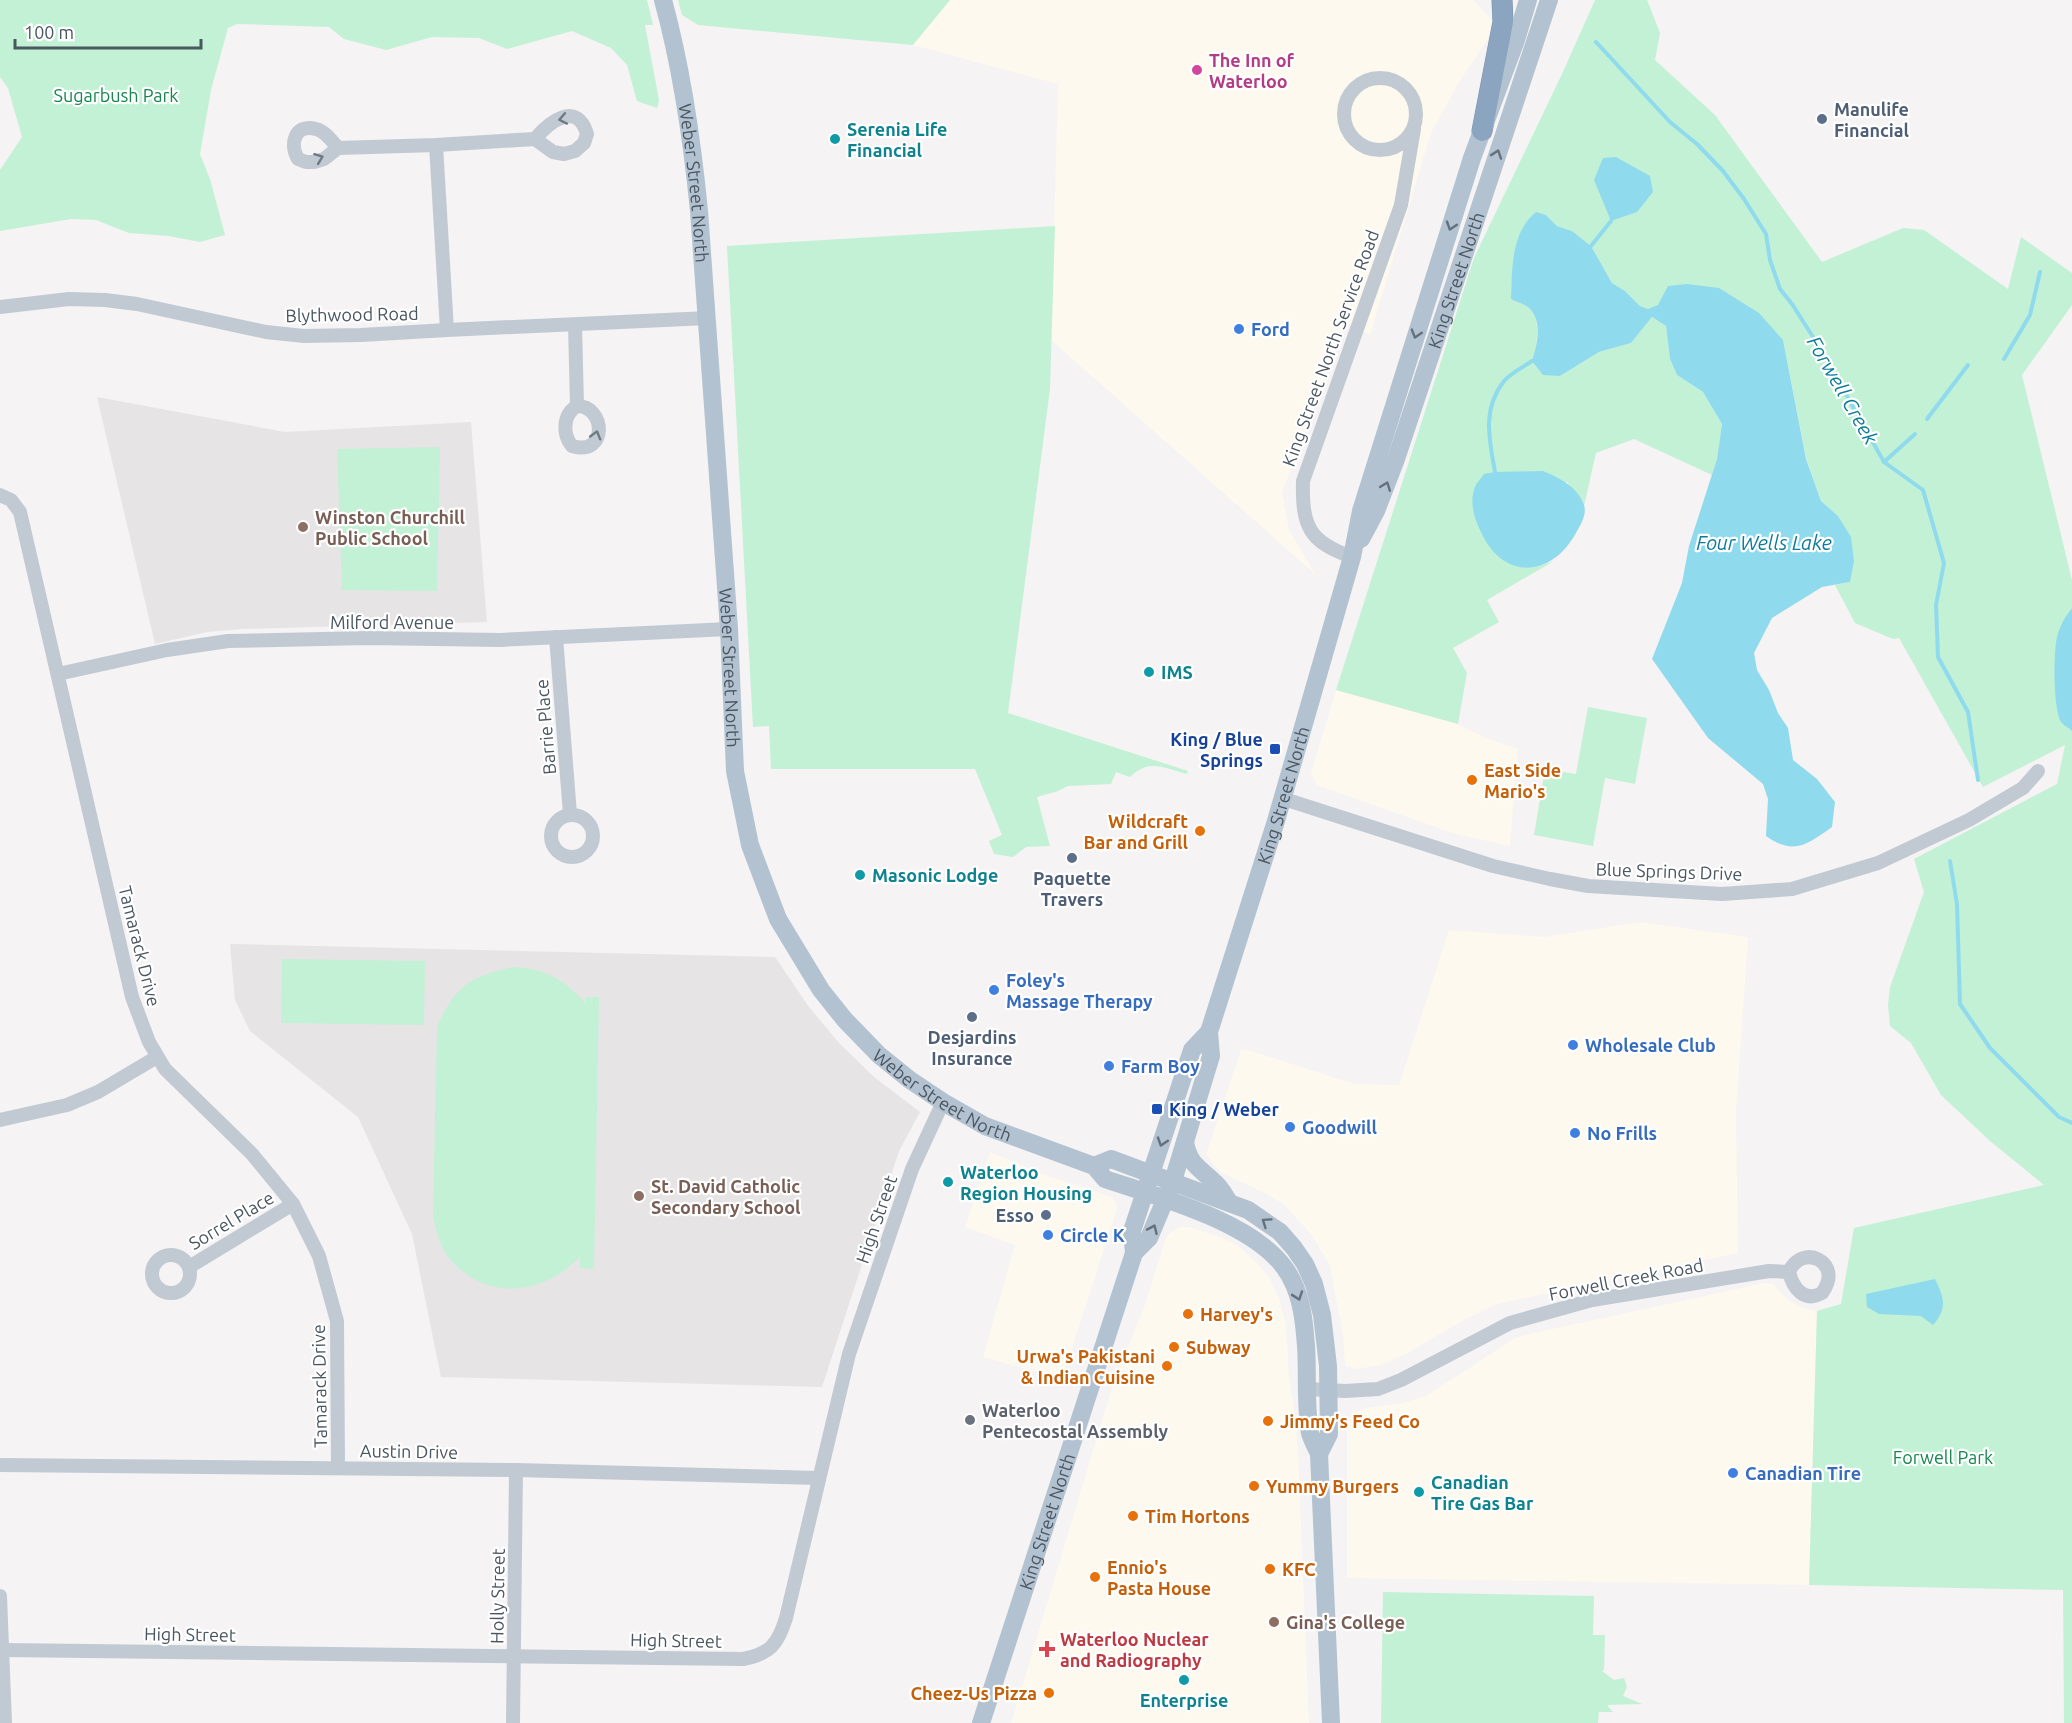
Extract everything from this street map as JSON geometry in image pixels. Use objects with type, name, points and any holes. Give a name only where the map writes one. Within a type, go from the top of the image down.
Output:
[{"type":"highway","points":[[1482,130],[1503,22],[1502,0]]},
{"type":"main road","name":"Weber Street North","points":[[663,0],[693,145],[708,318],[729,629],[735,771],[750,845],[778,919],[821,990],[845,1020],[879,1055],[944,1102],[985,1126],[1094,1166],[1105,1179],[1209,1216],[1239,1230],[1262,1246],[1284,1267],[1296,1289],[1304,1315],[1311,1435],[1319,1454],[1331,1723]]},
{"type":"main road","name":"King Street North","points":[[1134,1253],[1149,1238],[1173,1181],[1212,1056],[1209,1032],[1276,821],[1352,557],[1361,511],[1482,130],[1516,40],[1528,0]]},
{"type":"main road","name":"King Street North","points":[[1352,557],[1376,511],[1396,459],[1549,0]]},
{"type":"main road","name":"King Street North","points":[[981,1723],[1134,1253],[1132,1231],[1192,1050],[1209,1032]]},
{"type":"main road","points":[[1185,1142],[1187,1154],[1192,1161],[1198,1169],[1216,1183],[1229,1202]]},
{"type":"main road","name":"Weber Street North","points":[[1094,1166],[1111,1159],[1229,1202],[1256,1215],[1280,1232],[1294,1248],[1305,1264],[1320,1301],[1328,1366],[1329,1434],[1319,1454]]},
{"type":"street","name":"King Street North Service Road","points":[[1352,557],[1323,544],[1308,528],[1302,508],[1303,481],[1401,205],[1414,129],[1417,111],[1413,99],[1404,86],[1380,77],[1368,79],[1359,84],[1350,93],[1344,105],[1345,127],[1352,138],[1362,146],[1374,151],[1397,147],[1407,140],[1414,129]]},
{"type":"street","points":[[338,147],[436,145],[535,139]]},
{"type":"street","points":[[436,145],[447,330]]},
{"type":"street","name":"Blythwood Road","points":[[0,307],[69,299],[105,300],[137,304],[227,325],[304,336],[708,318]]},
{"type":"street","points":[[575,325],[577,406]]},
{"type":"street","name":"Tamarack Drive","points":[[0,495],[11,500],[20,512],[132,997],[157,1057],[165,1069],[252,1154],[293,1204],[319,1256],[337,1321],[338,1468]]},
{"type":"street","name":"Milford Avenue","points":[[58,674],[166,650],[228,641],[368,638],[488,640],[729,629]]},
{"type":"street","name":"Barrie Place","points":[[556,638],[570,814]]},
{"type":"street","name":"Blue Springs Drive","points":[[1281,798],[1493,866],[1550,879],[1588,886],[1722,894],[1792,889],[1878,863],[1969,820],[2023,788],[2038,771]]},
{"type":"street","points":[[0,1120],[67,1105],[98,1092],[157,1057]]},
{"type":"street","name":"High Street","points":[[3,1650],[743,1659],[767,1651],[781,1633],[786,1618],[849,1354],[912,1169],[944,1102]]},
{"type":"street","name":"Sorrel Place","points":[[189,1267],[293,1204]]},
{"type":"street","name":"Forwell Creek Road","points":[[1308,1389],[1378,1389],[1401,1380],[1510,1323],[1592,1300],[1769,1271],[1789,1272]]},
{"type":"street","name":"Austin Drive","points":[[0,1465],[516,1470],[818,1478]]},
{"type":"street","name":"Holly Street","points":[[513,1723],[516,1470]]},
{"type":"street","points":[[0,1596],[5,1723]]},
{"type":"shaded area","points":[[950,0],[1473,0],[1497,25],[1458,84],[1431,133],[1370,335],[1346,323],[1282,493],[1289,530],[1316,575],[1051,340],[1058,84],[913,45]]},
{"type":"shaded area","name":"Winston Churchill Public School","points":[[97,397],[285,432],[471,422],[487,622],[242,629],[207,632],[155,644]]},
{"type":"shaded area","points":[[1336,690],[1458,724],[1488,739],[1518,749],[1510,846],[1455,834],[1317,785],[1311,773]]},
{"type":"shaded area","points":[[1640,922],[1748,937],[1736,1113],[1738,1253],[1497,1304],[1464,1320],[1406,1354],[1381,1365],[1357,1369],[1345,1366],[1343,1335],[1330,1266],[1311,1234],[1283,1204],[1220,1172],[1206,1154],[1241,1050],[1248,1050],[1355,1084],[1399,1085],[1449,930],[1544,937]]},
{"type":"shaded area","name":"St. David Catholic Secondary School","points":[[230,944],[775,957],[809,1007],[839,1043],[874,1077],[920,1112],[899,1151],[822,1387],[441,1377],[412,1234],[358,1117],[250,1031],[235,1000]]},
{"type":"shaded area","points":[[990,1152],[1042,1174],[1112,1197],[1118,1206],[1062,1379],[983,1357],[1015,1245],[965,1227]]},
{"type":"shaded area","points":[[1179,1227],[1189,1227],[1223,1238],[1240,1247],[1270,1279],[1286,1324],[1289,1377],[1298,1452],[1309,1723],[1011,1723],[1114,1381],[1145,1305],[1165,1240]]},
{"type":"shaded area","name":"Canadian Tire","points":[[1764,1283],[1773,1284],[1786,1298],[1800,1307],[1817,1311],[1809,1585],[1347,1578],[1347,1431],[1348,1422],[1353,1414],[1366,1408],[1403,1403],[1426,1396],[1515,1338]]},
{"type":"green space","name":"Sugarbush Park","points":[[0,0],[647,0],[653,25],[645,25],[659,100],[657,108],[637,101],[627,65],[611,48],[572,31],[507,49],[479,38],[432,37],[386,50],[344,39],[329,27],[237,24],[228,28],[211,90],[200,154],[210,179],[225,235],[200,242],[169,236],[129,233],[96,220],[71,219],[0,231],[0,170],[22,137],[8,88],[0,77]]},
{"type":"green space","points":[[678,0],[950,0],[913,45],[698,25],[682,15]]},
{"type":"green space","name":"Forwell Park","points":[[1595,0],[1647,0],[1660,33],[1655,60],[1715,115],[1822,262],[1903,228],[1924,230],[2008,289],[2021,237],[2072,273],[2072,305],[2022,375],[2072,580],[2072,608],[2067,614],[2062,723],[2072,731],[2072,1723],[2064,1723],[2063,1590],[1809,1585],[1817,1311],[1841,1304],[1854,1228],[2044,1185],[1990,1141],[1941,1095],[1911,1043],[1890,1026],[1888,1005],[1890,987],[1924,892],[1914,859],[2057,784],[2065,745],[1983,787],[1899,638],[1893,639],[1855,623],[1835,585],[1850,582],[1838,516],[1821,501],[1806,458],[1783,340],[1658,305],[1648,309],[1640,306],[1625,291],[1612,283],[1591,246],[1572,231],[1557,226],[1546,215],[1535,213],[1528,221],[1518,241],[1513,265],[1511,299],[1527,307],[1535,316],[1536,347],[1560,376],[1599,352],[1631,343],[1652,317],[1666,326],[1670,359],[1677,375],[1703,392],[1722,424],[1717,459],[1712,475],[1634,439],[1596,453],[1584,506],[1567,482],[1481,533],[1496,552],[1512,563],[1530,567],[1554,561],[1487,600],[1499,622],[1453,648],[1467,673],[1458,724],[1336,690],[1474,258]]},
{"type":"green space","points":[[1055,226],[1050,389],[1008,713],[1188,771],[1187,774],[1164,767],[1150,766],[1137,771],[1130,777],[1116,772],[1111,784],[1068,786],[1037,797],[1050,846],[1026,847],[1013,857],[994,854],[989,841],[1002,835],[975,769],[771,769],[769,726],[753,727],[727,246]]},
{"type":"green space","points":[[440,447],[437,591],[342,590],[337,449]]},
{"type":"green space","points":[[1588,707],[1647,718],[1635,784],[1605,778],[1593,846],[1534,835],[1545,769],[1576,774]]},
{"type":"green space","points":[[282,959],[425,961],[424,1025],[281,1023]]},
{"type":"green space","points":[[513,967],[535,970],[554,977],[570,988],[586,1004],[586,997],[599,997],[594,1269],[580,1268],[580,1256],[557,1275],[544,1282],[517,1288],[502,1288],[474,1279],[460,1269],[451,1261],[437,1235],[433,1215],[437,1027],[451,1001],[466,985],[485,975]]},
{"type":"green space","points":[[1383,1592],[1594,1596],[1593,1635],[1605,1635],[1604,1670],[1602,1671],[1614,1680],[1624,1678],[1627,1687],[1623,1696],[1642,1704],[1607,1705],[1613,1712],[1599,1712],[1598,1723],[1381,1723]]},
{"type":"water","points":[[1616,157],[1650,176],[1653,192],[1637,212],[1611,221],[1594,180],[1603,158]]},
{"type":"water","name":"Four Wells Lake","points":[[1536,212],[1546,215],[1557,226],[1572,231],[1591,246],[1612,283],[1625,291],[1640,306],[1648,309],[1658,305],[1668,286],[1687,284],[1719,288],[1759,313],[1783,340],[1806,459],[1821,501],[1838,516],[1851,537],[1854,561],[1850,582],[1822,587],[1772,618],[1754,653],[1757,670],[1788,728],[1793,760],[1817,779],[1835,802],[1832,827],[1808,843],[1785,845],[1766,836],[1768,799],[1763,784],[1708,738],[1652,659],[1682,583],[1689,546],[1717,459],[1722,424],[1703,392],[1677,375],[1670,359],[1666,326],[1652,317],[1631,343],[1599,352],[1560,376],[1543,375],[1532,361],[1537,341],[1536,320],[1529,308],[1511,299],[1514,252],[1517,241],[1528,220]]},
{"type":"water","points":[[1543,471],[1561,480],[1577,493],[1584,505],[1583,519],[1567,547],[1554,558],[1541,565],[1527,568],[1514,565],[1501,558],[1489,547],[1480,530],[1474,515],[1475,488],[1484,474]]},
{"type":"water","points":[[2072,608],[2072,731],[2062,723],[2058,715],[2055,651],[2058,633]]},
{"type":"water","points":[[1935,1279],[1941,1292],[1943,1308],[1933,1325],[1921,1316],[1879,1314],[1867,1307],[1866,1294]]},
{"type":"waterway","name":"Forwell Creek","points":[[1596,42],[1670,122],[1697,144],[1723,171],[1744,199],[1766,234],[1770,260],[1780,289],[1820,348],[1884,462],[1923,490],[1944,563],[1936,605],[1938,657],[1968,712],[1978,780]]},
{"type":"waterway","points":[[1591,246],[1611,221]]},
{"type":"waterway","points":[[2004,359],[2030,315],[2040,272]]},
{"type":"waterway","points":[[1495,472],[1489,436],[1492,402],[1504,381],[1532,361]]},
{"type":"waterway","points":[[1927,419],[1968,365]]},
{"type":"waterway","points":[[1884,462],[1915,434]]},
{"type":"waterway","name":"Forwell Creek","points":[[1950,861],[1957,904],[1960,1004],[1990,1048],[2059,1117],[2072,1123]]},
{"type":"place","name":"The Inn of Waterloo","points":[[1197,70]]},
{"type":"place","name":"Manulife Financial","points":[[1822,119]]},
{"type":"place","name":"Serenia Life Financial","points":[[835,139]]},
{"type":"place","name":"Ford","points":[[1239,329]]},
{"type":"place","name":"Winston Churchill Public School","points":[[303,527]]},
{"type":"place","name":"IMS","points":[[1149,672]]},
{"type":"place","name":"King / Blue Springs","points":[[1275,749]]},
{"type":"place","name":"East Side Mario's","points":[[1472,780]]},
{"type":"place","name":"Wildcraft Bar and Grill","points":[[1200,831]]},
{"type":"place","name":"Paquette Travers","points":[[1072,858]]},
{"type":"place","name":"Masonic Lodge","points":[[860,875]]},
{"type":"place","name":"Foley's Massage Therapy","points":[[994,990]]},
{"type":"place","name":"Desjardins Insurance","points":[[972,1017]]},
{"type":"place","name":"Wholesale Club","points":[[1573,1045]]},
{"type":"place","name":"Farm Boy","points":[[1109,1066]]},
{"type":"place","name":"King / Weber","points":[[1157,1109]]},
{"type":"place","name":"Goodwill","points":[[1290,1127]]},
{"type":"place","name":"No Frills","points":[[1575,1133]]},
{"type":"place","name":"Waterloo Region Housing","points":[[948,1182]]},
{"type":"place","name":"St. David Catholic Secondary School","points":[[639,1196]]},
{"type":"place","name":"Esso","points":[[1046,1215]]},
{"type":"place","name":"Circle K","points":[[1048,1235]]},
{"type":"place","name":"Harvey's","points":[[1188,1314]]},
{"type":"place","name":"Subway","points":[[1174,1347]]},
{"type":"place","name":"Urwa's Pakistani & Indian Cuisine","points":[[1167,1366]]},
{"type":"place","name":"Waterloo Pentecostal Assembly","points":[[970,1420]]},
{"type":"place","name":"Jimmy's Feed Co","points":[[1268,1421]]},
{"type":"place","name":"Canadian Tire","points":[[1733,1473]]},
{"type":"place","name":"Yummy Burgers","points":[[1254,1486]]},
{"type":"place","name":"Canadian Tire Gas Bar","points":[[1419,1492]]},
{"type":"place","name":"Tim Hortons","points":[[1133,1516]]},
{"type":"place","name":"KFC","points":[[1270,1569]]},
{"type":"place","name":"Ennio's Pasta House","points":[[1095,1577]]},
{"type":"place","name":"Gina's College","points":[[1274,1622]]},
{"type":"place","name":"Waterloo Nuclear and Radiography","points":[[1047,1649]]},
{"type":"place","name":"Enterprise","points":[[1184,1680]]},
{"type":"place","name":"Cheez-Us Pizza","points":[[1049,1693]]}]
